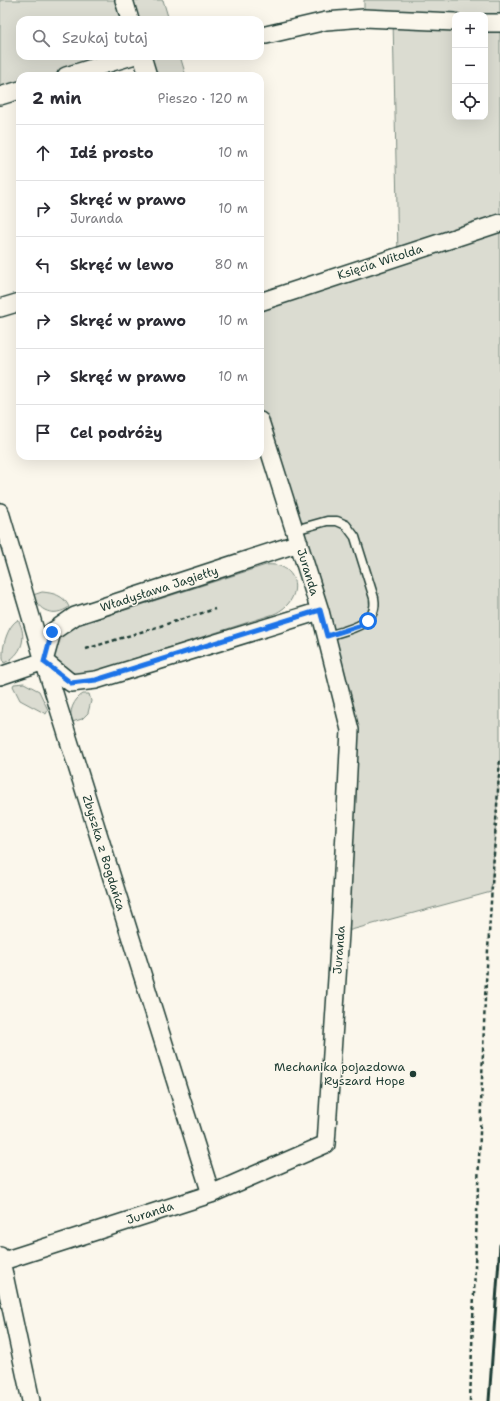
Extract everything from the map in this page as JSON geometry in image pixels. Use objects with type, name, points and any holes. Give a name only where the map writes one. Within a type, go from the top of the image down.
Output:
[{"type":"street","points":[[124,0],[129,16]]},
{"type":"street","points":[[266,36],[326,21],[364,18],[452,22]]},
{"type":"street","points":[[488,23],[500,23]]},
{"type":"street","points":[[79,72],[119,60]]},
{"type":"street","points":[[143,60],[147,72]]},
{"type":"street","points":[[0,96],[16,91]]},
{"type":"street","name":"Księcia Witolda","points":[[264,301],[500,223]]},
{"type":"street","points":[[0,308],[16,303]]},
{"type":"street","name":"Juranda","points":[[1,1260],[211,1194],[326,1144],[340,932],[350,730],[320,610],[264,434]]},
{"type":"street","name":"Zbyszka z Bogdańca","points":[[0,512],[44,662],[211,1194]]},
{"type":"street","name":"Władysława Jagiełły","points":[[44,662],[52,632],[75,616],[297,537]]},
{"type":"street","points":[[0,676],[44,662],[71,683],[96,680],[320,610]]},
{"type":"street","points":[[1,1260],[31,1401]]},
{"type":"lane","points":[[297,537],[327,521],[337,521],[346,525],[355,537],[374,598],[375,608],[368,621],[359,626],[327,636]]},
{"type":"path","points":[[86,650],[215,609]]},
{"type":"path","points":[[470,1401],[485,998],[500,758]]},
{"type":"shaded area","points":[[0,0],[124,0],[129,16],[16,16],[16,60],[119,60],[79,72],[16,72],[16,91],[0,96]]},
{"type":"shaded area","points":[[129,0],[163,0],[168,16],[132,16]]},
{"type":"shaded area","points":[[364,0],[500,0],[500,760],[491,892],[340,933],[350,730],[264,435],[264,301],[398,256],[393,19],[364,18]]},
{"type":"shaded area","points":[[143,60],[181,60],[185,72],[147,72]]},
{"type":"shaded area","points":[[266,565],[277,565],[286,569],[291,575],[294,583],[294,591],[291,600],[284,608],[274,614],[83,675],[71,674],[54,659],[55,648],[58,640],[72,627]]},
{"type":"shaded area","points":[[42,592],[61,597],[69,607],[58,612],[43,609],[35,601],[33,595]]},
{"type":"shaded area","points":[[18,620],[23,633],[22,645],[10,660],[4,663],[3,652],[5,639],[11,627]]},
{"type":"shaded area","points":[[24,683],[39,691],[48,710],[46,714],[20,700],[13,686],[14,684]]},
{"type":"shaded area","points":[[83,694],[89,694],[91,701],[88,713],[82,719],[72,722],[71,710],[77,699]]},
{"type":"railway","points":[[489,1401],[500,1245]]},
{"type":"place","name":"Mechanika pojazdowa Ryszard Hope","points":[[413,1074]]},
{"type":"route","points":[[52,632],[44,662],[71,683],[96,680],[320,610],[327,636],[359,626],[368,621]]}]
